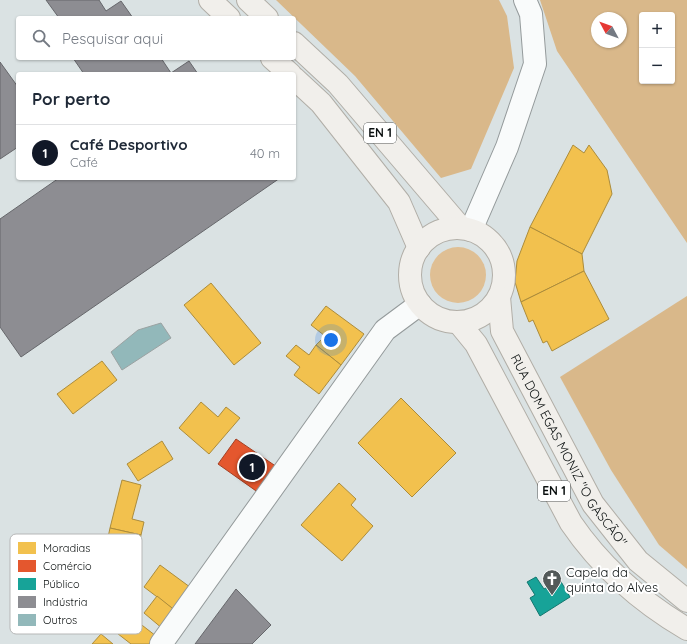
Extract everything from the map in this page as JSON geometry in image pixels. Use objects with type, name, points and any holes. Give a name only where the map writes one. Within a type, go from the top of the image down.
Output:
[{"type":"main road","points":[[210,0],[227,16]]},
{"type":"main road","points":[[248,0],[265,16]]},
{"type":"main road","name":"EN 1","points":[[296,45],[338,84],[466,229]]},
{"type":"main road","points":[[274,60],[288,72]]},
{"type":"main road","name":"EN 1","points":[[296,80],[321,103],[399,202],[419,248]]},
{"type":"main road","name":"EN 1","points":[[466,229],[483,236],[494,245],[504,270],[503,284],[499,297],[490,308],[480,316],[458,322],[448,321],[437,317],[420,304],[413,291],[410,276],[412,262],[419,248],[429,238],[442,230],[466,229]]},
{"type":"main road","name":"RUA DOM EGAS MONIZ \"O GASCÃO\"","points":[[499,297],[502,331],[593,504],[638,561],[687,601]]},
{"type":"main road","name":"EN 1","points":[[458,322],[476,344],[571,523],[582,539],[620,580],[641,599],[687,629]]},
{"type":"street","points":[[466,229],[507,147],[535,64],[531,14],[525,0]]},
{"type":"street","points":[[161,644],[385,330],[420,304]]},
{"type":"shaded area","points":[[276,0],[499,0],[507,16],[514,68],[471,169],[441,178],[355,76],[296,19],[296,16],[293,16]]},
{"type":"shaded area","points":[[540,0],[687,0],[687,243],[557,51]]},
{"type":"shaded area","points":[[453,247],[463,247],[478,255],[484,264],[486,275],[484,286],[478,295],[463,303],[453,303],[442,298],[435,291],[430,280],[430,270],[435,259],[442,252]]},
{"type":"shaded area","points":[[687,296],[687,569],[659,545],[611,470],[560,377]]},
{"type":"building: Moradias","points":[[573,145],[584,153],[589,145],[607,170],[612,194],[582,254],[530,227]]},
{"type":"building: Moradias","points":[[530,227],[582,254],[584,271],[521,302],[515,282],[517,261]]},
{"type":"building: Moradias","points":[[584,271],[609,319],[552,351],[547,341],[543,343],[533,320],[529,322],[521,302]]},
{"type":"building: Moradias","points":[[211,283],[261,343],[234,365],[184,305]]},
{"type":"building: Moradias","points":[[326,306],[364,334],[341,365],[316,345],[325,336],[311,325]]},
{"type":"building: Moradias","points":[[296,345],[309,355],[316,345],[341,365],[319,394],[294,375],[300,367],[286,356]]},
{"type":"building: Moradias","points":[[102,361],[117,380],[73,414],[57,394]]},
{"type":"building: Moradias","points":[[401,398],[456,453],[412,497],[358,443]]},
{"type":"building: Moradias","points":[[201,402],[218,417],[226,407],[240,418],[209,454],[179,428]]},
{"type":"building: Moradias","points":[[162,441],[173,459],[138,481],[127,464]]},
{"type":"building: Moradias","points":[[122,480],[141,485],[132,519],[144,522],[141,534],[110,528]]},
{"type":"building: Moradias","points":[[339,483],[356,499],[351,505],[373,526],[342,561],[301,525]]},
{"type":"building: Moradias","points":[[110,528],[137,534],[109,534]]},
{"type":"building: Moradias","points":[[160,565],[194,590],[177,612],[144,587]]},
{"type":"building: Moradias","points":[[157,596],[177,612],[163,629],[144,613]]},
{"type":"building: Moradias","points":[[142,625],[156,636],[150,644],[131,644],[118,634],[142,634]]},
{"type":"building: Moradias","points":[[101,634],[113,644],[92,644]]},
{"type":"building: Comércio","points":[[236,439],[277,467],[259,493],[218,464]]},
{"type":"building: Público","name":"Capela da quinta do Alves","points":[[536,577],[544,589],[560,580],[570,597],[540,616],[530,598],[535,595],[527,582]]},
{"type":"building: Indústria","points":[[46,0],[99,0],[106,11],[121,1],[132,16],[58,16]]},
{"type":"building: Indústria","points":[[74,60],[162,60],[170,72],[83,72]]},
{"type":"building: Indústria","points":[[189,61],[197,72],[172,72]]},
{"type":"building: Indústria","points":[[0,62],[16,84],[16,148],[0,159]]},
{"type":"building: Indústria","points":[[56,180],[277,180],[21,357],[0,327],[0,219]]},
{"type":"building: Indústria","points":[[236,589],[271,625],[252,644],[195,644]]},
{"type":"building: Outros","points":[[161,323],[171,338],[122,370],[111,352],[138,330]]},
{"type":"place","name":"Café Desportivo","points":[[252,467]]},
{"type":"place","name":"Capela da quinta do Alves","points":[[552,596]]}]
